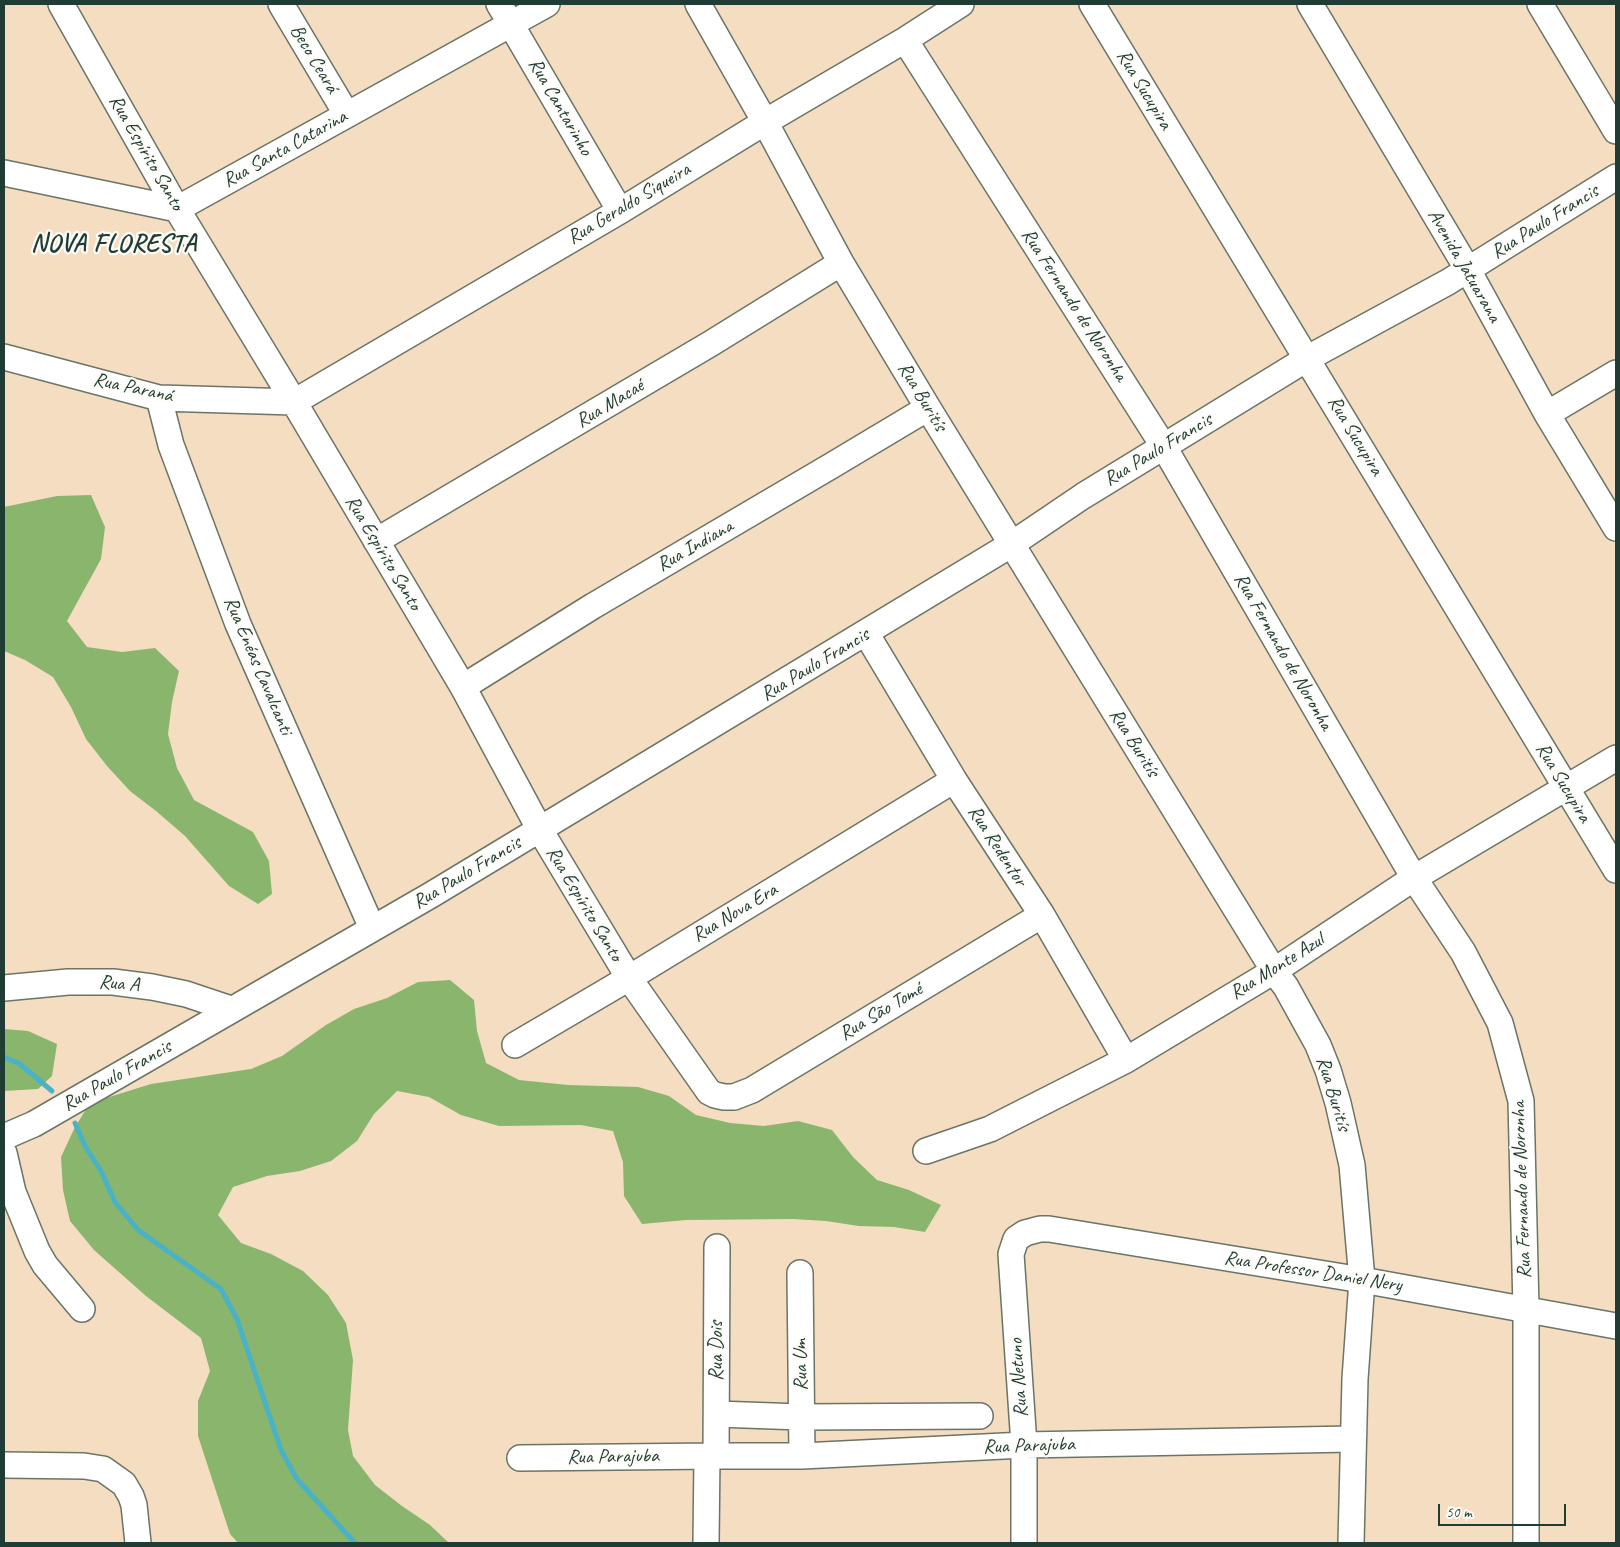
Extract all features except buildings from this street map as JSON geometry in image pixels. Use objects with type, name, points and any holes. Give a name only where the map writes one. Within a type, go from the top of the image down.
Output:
[{"type":"street","name":"Rua Espírito Santo","points":[[61,4],[177,209],[463,687],[540,830],[628,978],[704,1085],[715,1095]]},
{"type":"street","name":"Beco Ceará","points":[[281,4],[347,115]]},
{"type":"street","name":"Rua Santa Catarina","points":[[177,209],[347,115],[505,14],[547,4]]},
{"type":"street","name":"Rua Buritís","points":[[698,4],[765,122],[841,263],[928,408],[1286,987],[1318,1045],[1338,1103],[1352,1164],[1362,1280],[1352,1440],[1351,1543]]},
{"type":"street","name":"Rua Geraldo Siqueira","points":[[294,402],[620,211],[765,122],[905,40],[961,4]]},
{"type":"street","name":"Rua Sucupira","points":[[1092,4],[1308,358],[1616,870]]},
{"type":"street","name":"Avenida Jatuarana","points":[[1310,4],[1468,270],[1547,414],[1616,528]]},
{"type":"street","points":[[1540,4],[1616,131]]},
{"type":"street","name":"Rua Cantarinho","points":[[505,14],[620,211]]},
{"type":"street","name":"Rua Fernando de Noronha","points":[[905,40],[1164,447],[1414,878],[1463,952],[1500,1023],[1521,1101],[1526,1309],[1526,1543]]},
{"type":"street","points":[[4,173],[177,209]]},
{"type":"street","name":"Rua Paulo Francis","points":[[4,1136],[34,1124],[540,830],[866,634],[1012,544],[1084,496],[1308,358],[1448,282],[1616,178]]},
{"type":"street","name":"Rua Macaé","points":[[376,540],[710,344],[841,263]]},
{"type":"street","name":"Rua Paraná","points":[[4,357],[160,398],[294,402]]},
{"type":"street","points":[[1547,414],[1616,373]]},
{"type":"street","name":"Rua Enéas Cavalcanti","points":[[160,398],[171,445],[238,624],[372,928]]},
{"type":"street","name":"Rua Indiana","points":[[463,687],[593,606],[928,408]]},
{"type":"street","name":"Rua Redentor","points":[[866,634],[954,780],[1042,915],[1126,1060]]},
{"type":"street","name":"Rua Monte Azul","points":[[926,1151],[990,1129],[1126,1060],[1274,970],[1414,878],[1616,758]]},
{"type":"street","name":"Rua Nova Era","points":[[515,1046],[954,780]]},
{"type":"street","name":"Rua São Tomé","points":[[715,1095],[734,1097],[752,1090],[1042,915]]},
{"type":"street","name":"Rua A","points":[[4,988],[68,982],[113,982],[186,994],[231,1009]]},
{"type":"street","points":[[4,1153],[13,1192],[37,1251],[45,1265],[82,1309]]},
{"type":"street","name":"Rua Professor Daniel Nery","points":[[1013,1243],[1018,1236],[1025,1233],[1049,1229],[1362,1280],[1616,1326]]},
{"type":"street","name":"Rua Netuno","points":[[1013,1243],[1011,1263],[1024,1445],[1024,1543]]},
{"type":"street","name":"Rua Dois","points":[[711,1456],[717,1414],[717,1247]]},
{"type":"street","name":"Rua Um","points":[[800,1273],[802,1456]]},
{"type":"street","points":[[717,1414],[801,1417],[980,1416]]},
{"type":"street","name":"Rua Parajuba","points":[[520,1458],[802,1456],[1024,1445],[1352,1440]]},
{"type":"street","points":[[706,1543],[711,1456]]},
{"type":"street","points":[[4,1465],[84,1466],[103,1469],[124,1484],[130,1496],[134,1505],[138,1543]]},
{"type":"green space","points":[[91,495],[105,527],[101,559],[67,621],[87,647],[122,652],[155,648],[179,671],[172,702],[168,734],[177,768],[194,800],[253,832],[269,861],[272,894],[258,904],[229,886],[185,836],[130,791],[107,766],[86,739],[71,707],[53,677],[25,660],[4,651],[4,507],[57,496]]},
{"type":"green space","points":[[450,980],[474,1000],[477,1031],[486,1063],[519,1080],[568,1085],[638,1087],[669,1096],[696,1115],[730,1123],[764,1126],[798,1121],[832,1130],[853,1157],[877,1180],[909,1190],[941,1205],[925,1232],[894,1227],[859,1226],[793,1219],[686,1220],[642,1224],[624,1196],[623,1162],[613,1131],[581,1125],[499,1126],[461,1115],[429,1097],[397,1091],[374,1114],[357,1141],[331,1161],[300,1171],[267,1176],[233,1187],[218,1215],[241,1243],[271,1254],[303,1271],[328,1295],[346,1323],[353,1360],[348,1430],[353,1456],[375,1485],[430,1525],[449,1543],[238,1543],[230,1534],[198,1436],[198,1401],[210,1371],[201,1338],[146,1296],[94,1250],[70,1221],[63,1190],[61,1157],[75,1127],[90,1103],[151,1084],[251,1069],[282,1056],[326,1025],[354,1009],[387,998],[418,982]]},
{"type":"green space","points":[[4,1029],[28,1031],[57,1044],[52,1076],[38,1089],[4,1091]]},
{"type":"waterway","points":[[4,1057],[20,1064],[52,1091]]},
{"type":"waterway","points":[[75,1123],[85,1146],[101,1171],[115,1202],[138,1230],[221,1289],[237,1319],[281,1450],[297,1479],[355,1543]]},
{"type":"district","name":"NOVA FLORESTA","points":[[114,244]]}]
